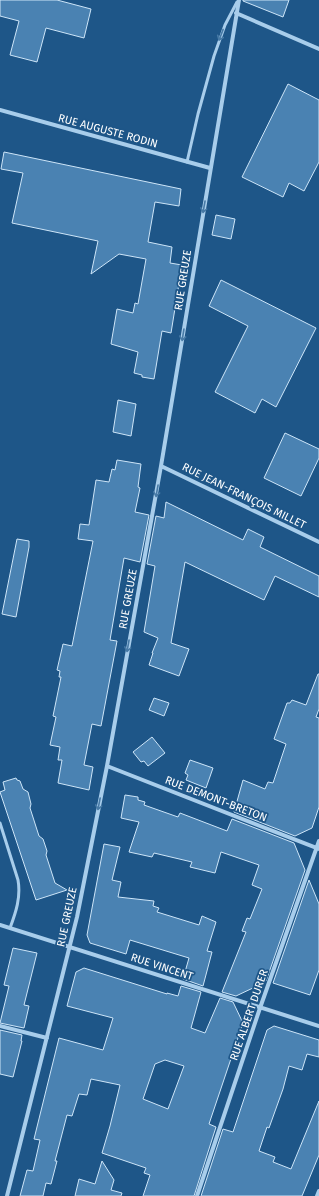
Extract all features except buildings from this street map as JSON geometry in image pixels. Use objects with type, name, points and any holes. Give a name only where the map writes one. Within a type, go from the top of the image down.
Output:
[{"type":"street","name":"RUE GREUZE","points":[[7,1196],[77,918],[107,766],[161,466],[238,0]]},
{"type":"street","points":[[236,13],[319,49]]},
{"type":"street","name":"RUE AUGUSTE RODIN","points":[[0,111],[210,168]]},
{"type":"street","name":"RUE JEAN-FRANÇOIS MILLET","points":[[161,466],[319,542]]},
{"type":"street","name":"RUE DEMONT-BRETON","points":[[107,766],[318,848]]},
{"type":"street","name":"RUE ALBERT DURER","points":[[197,1196],[260,1008],[319,842]]},
{"type":"street","name":"RUE VINCENT","points":[[0,925],[319,1026]]},
{"type":"street","points":[[0,1026],[47,1038]]},
{"type":"street","points":[[317,1196],[319,1191]]},
{"type":"lane","name":"RUE GREUZE","points":[[187,162],[214,56],[225,25],[238,0]]},
{"type":"lane","points":[[0,823],[19,886],[18,904],[10,928]]}]
